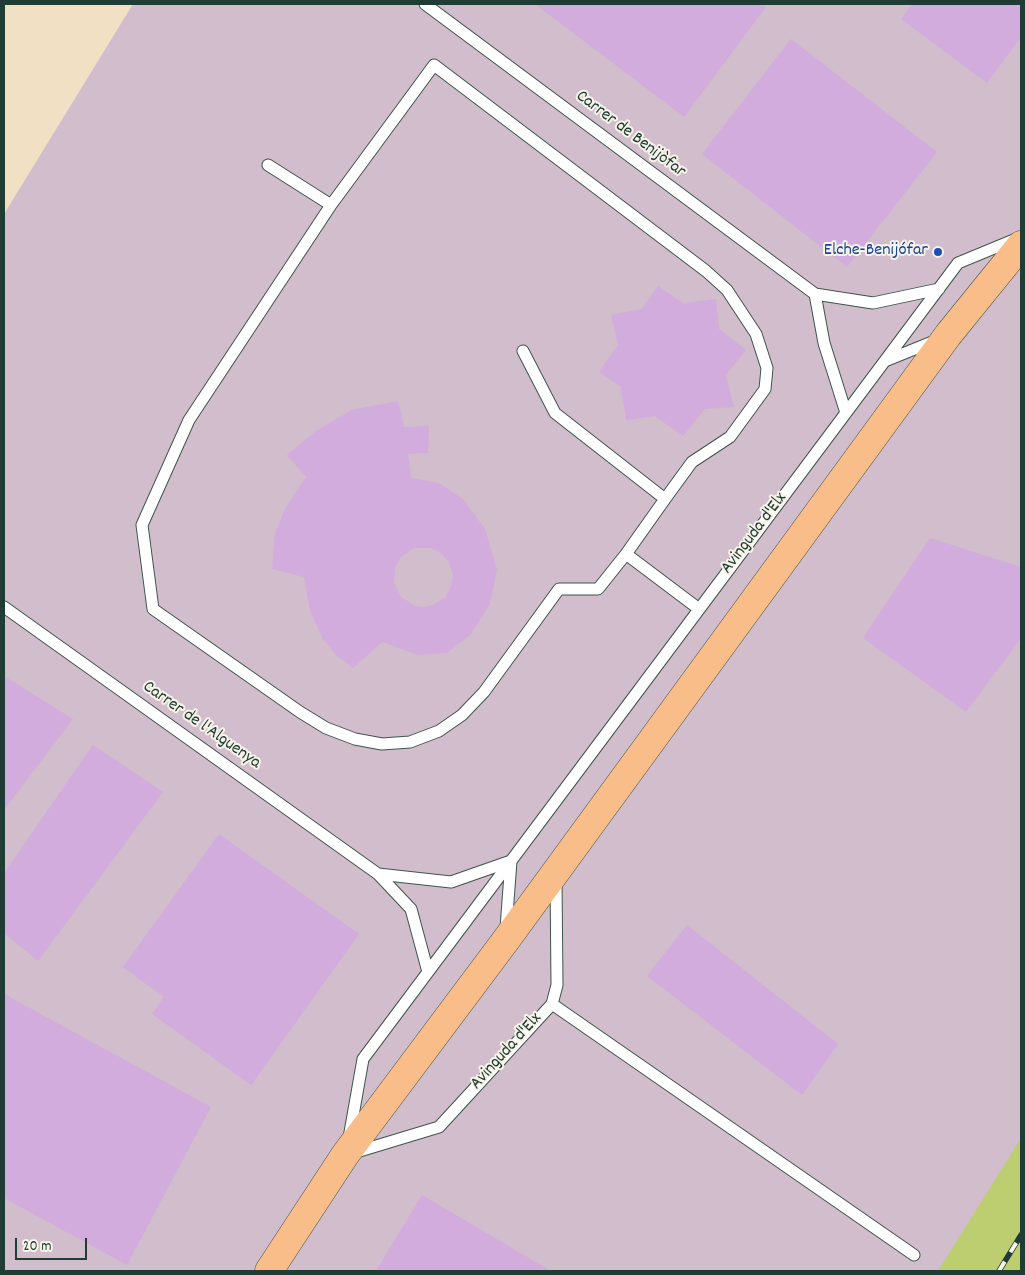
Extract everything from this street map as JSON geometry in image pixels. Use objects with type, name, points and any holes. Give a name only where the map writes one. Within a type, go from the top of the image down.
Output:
[{"type":"highway","name":"Avinguda d'Elx","points":[[268,1271],[345,1155],[506,940],[948,335],[1021,245]]},
{"type":"lane","name":"Carrer de Benijòfar","points":[[425,4],[815,294],[873,303],[939,289]]},
{"type":"lane","points":[[434,64],[706,271],[727,290],[756,334],[767,368],[765,389],[730,437],[692,462],[626,554],[598,589],[559,589],[484,692],[462,715],[439,732],[410,742],[382,744],[355,739],[326,728],[300,712],[153,609],[142,525],[189,420],[331,205],[434,64]]},
{"type":"lane","points":[[268,165],[331,205]]},
{"type":"lane","name":"Avinguda d'Elx","points":[[556,871],[557,985],[552,1004],[439,1127],[345,1155],[363,1059],[958,264],[1021,237]]},
{"type":"lane","points":[[815,294],[824,343],[846,414]]},
{"type":"lane","points":[[884,362],[948,335]]},
{"type":"lane","points":[[523,351],[555,413],[665,499]]},
{"type":"lane","points":[[626,554],[699,609]]},
{"type":"lane","name":"Carrer de l'Alguenya","points":[[4,607],[378,874],[411,909],[428,972]]},
{"type":"lane","points":[[378,874],[451,882],[511,860],[506,940]]},
{"type":"lane","points":[[552,1004],[914,1255]]},
{"type":"shaded area","points":[[133,4],[1021,4],[1021,1141],[942,1271],[4,1271],[4,214]]},
{"type":"green space","points":[[1021,1138],[1021,1271],[938,1271]]},
{"type":"building","points":[[535,4],[762,4],[766,7],[684,117]]},
{"type":"building","points":[[912,4],[1021,4],[1021,37],[987,83],[901,19]]},
{"type":"building","points":[[791,39],[937,152],[847,267],[702,154]]},
{"type":"building","points":[[658,286],[683,303],[716,299],[719,329],[746,350],[726,375],[734,407],[705,409],[683,436],[655,416],[626,420],[621,387],[599,372],[618,345],[611,315],[642,309]]},
{"type":"building","points":[[398,401],[404,427],[429,426],[428,453],[408,454],[411,478],[439,483],[463,499],[485,529],[497,570],[490,604],[470,635],[447,653],[418,655],[382,642],[353,668],[336,655],[323,639],[310,611],[304,577],[272,569],[275,533],[285,509],[306,477],[287,455],[316,431],[352,410]],"holes":[[[414,548],[430,548],[440,552],[449,562],[453,574],[452,584],[445,598],[426,607],[415,606],[401,597],[394,583],[395,567],[401,557]]]},
{"type":"building","points":[[930,538],[1021,567],[1021,638],[966,712],[863,638]]},
{"type":"building","points":[[4,676],[73,719],[4,810]]},
{"type":"building","points":[[93,745],[163,792],[38,961],[4,933],[4,873]]},
{"type":"building","points":[[219,834],[359,934],[251,1085],[152,1014],[164,997],[123,967]]},
{"type":"building","points":[[687,925],[838,1044],[802,1095],[647,976]]},
{"type":"building","points":[[4,994],[211,1107],[127,1265],[4,1198]]},
{"type":"building","points":[[422,1195],[551,1271],[376,1271]]},
{"type":"railway","points":[[999,1271],[1021,1235]]},
{"type":"place","name":"Elche-Benijófar","points":[[938,252]]}]
